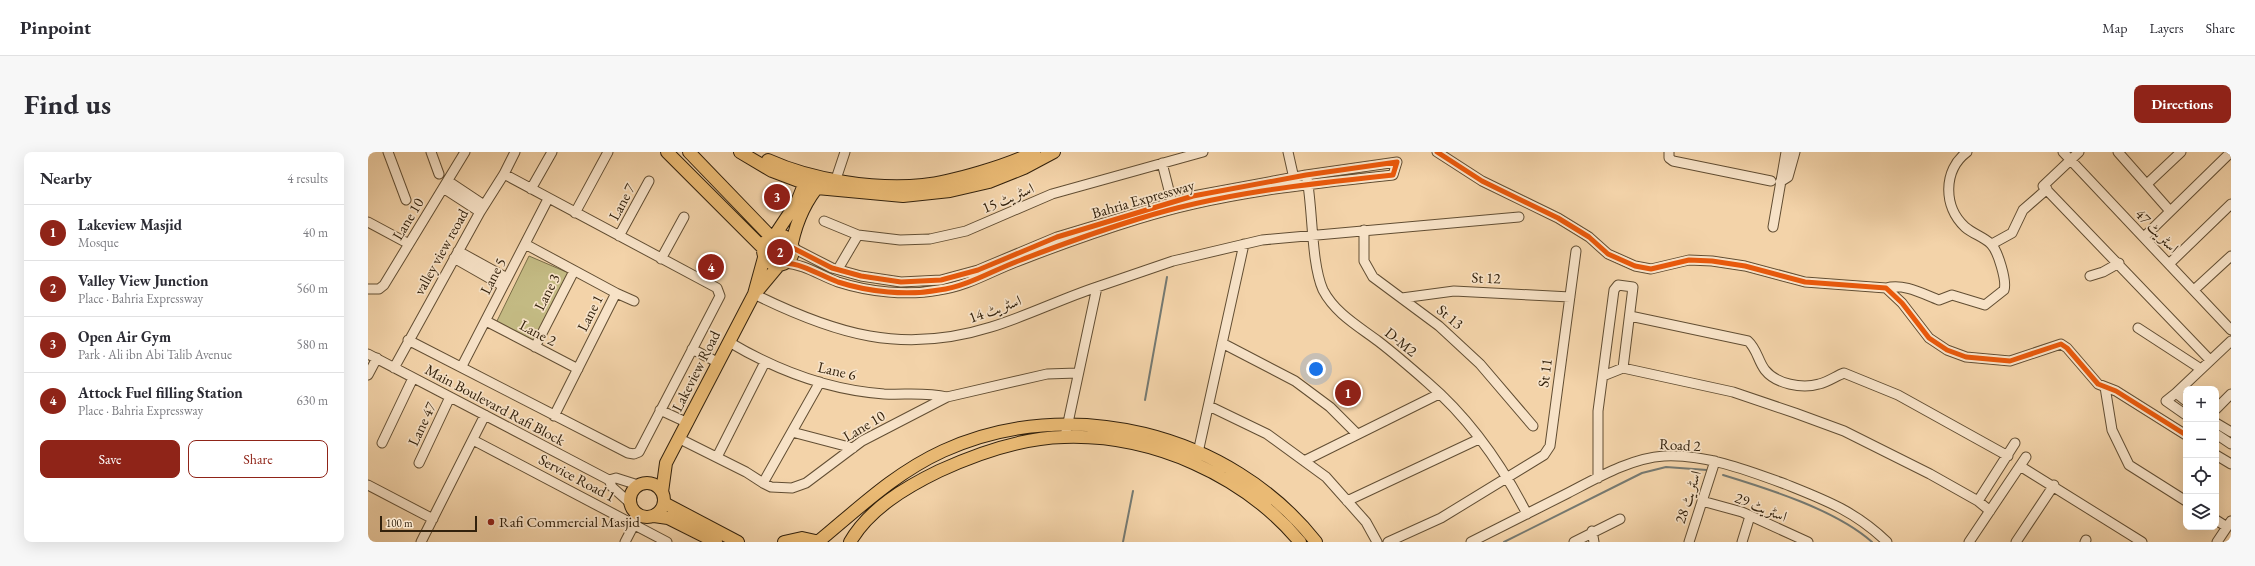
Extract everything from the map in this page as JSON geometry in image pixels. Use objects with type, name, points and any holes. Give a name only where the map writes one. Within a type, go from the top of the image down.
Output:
[{"type":"main road","points":[[667,152],[764,252],[770,262],[782,264]]},
{"type":"main road","points":[[689,152],[773,236],[783,236],[793,246]]},
{"type":"main road","points":[[740,152],[772,171],[806,179],[831,178],[896,185],[924,185],[1002,165],[1020,155],[1034,152]]},
{"type":"main road","points":[[751,152],[806,179],[817,188],[903,196],[950,190],[990,182],[1024,168],[1054,152]]},
{"type":"main road","points":[[754,294],[782,264],[790,259],[800,213],[817,188],[831,178]]},
{"type":"main road","points":[[754,294],[766,242],[787,219],[806,179]]},
{"type":"main road","name":"Lakeview Road","points":[[666,463],[680,439],[754,294]]},
{"type":"main road","points":[[784,542],[802,538],[820,542],[851,512],[896,477],[942,451],[964,442],[1005,431],[1066,424],[1135,431],[1163,438],[1198,452],[1237,472],[1263,490],[1296,519],[1316,542]]},
{"type":"main road","points":[[850,542],[858,530],[876,512],[897,495],[922,479],[956,463],[1014,444],[1065,437],[1126,442],[1195,464],[1223,477],[1256,500],[1289,529],[1300,542]]},
{"type":"main road","points":[[666,463],[631,494],[630,503],[636,520],[654,516],[668,518],[716,542]]},
{"type":"main road","points":[[654,516],[660,510],[663,497],[666,463]]},
{"type":"main road","points":[[643,484],[657,486],[663,497],[738,542]]},
{"type":"street","points":[[388,152],[406,200]]},
{"type":"street","points":[[431,152],[439,174]]},
{"type":"street","name":"Lane 10","points":[[368,289],[379,289],[384,285],[465,152]]},
{"type":"street","name":"valley view reoad","points":[[394,368],[456,254],[482,208],[504,174],[515,152]]},
{"type":"street","points":[[532,189],[552,152]]},
{"type":"street","points":[[575,213],[608,152]]},
{"type":"street","points":[[831,178],[845,152]]},
{"type":"street","name":"اسٹریٹ 15","points":[[824,221],[858,235],[900,240],[930,239],[966,231],[1052,194],[1162,162],[1203,152]]},
{"type":"street","points":[[1288,152],[1295,182]]},
{"type":"street","points":[[1437,152],[1482,181],[1558,218],[1589,237],[1608,254],[1635,266],[1651,269],[1689,260],[1712,261],[1745,266],[1805,282],[1886,288],[1901,287],[1939,300],[1952,294],[1959,295],[1985,305],[2004,290],[2006,283],[1992,244],[1962,224],[1954,211],[1950,197],[1950,173],[1954,164],[1967,152]]},
{"type":"street","points":[[1669,152],[1669,158],[1673,161],[1776,181],[1788,177],[1795,152]]},
{"type":"street","points":[[1773,227],[1776,181],[1786,152]]},
{"type":"street","name":"اسٹریٹ 47","points":[[2063,152],[2231,330]]},
{"type":"street","points":[[1992,244],[2012,233],[2023,210],[2079,152]]},
{"type":"street","points":[[2147,184],[2181,152]]},
{"type":"street","points":[[2144,237],[2231,152]]},
{"type":"street","points":[[2124,154],[2170,211]]},
{"type":"street","points":[[1162,162],[1172,202]]},
{"type":"street","name":"Bahria Expressway","points":[[782,264],[794,264],[839,282],[877,291],[938,290],[968,283],[1020,260],[1139,219],[1295,182],[1306,175],[1397,162],[1393,175],[1308,184],[1295,182],[1172,202],[1057,237],[978,270],[941,280],[901,282],[861,276],[838,269],[793,246]]},
{"type":"street","points":[[408,340],[462,366],[554,416],[634,454],[639,452],[720,296],[719,292],[716,288],[504,174]]},
{"type":"street","name":"D-M2","points":[[1306,175],[1317,270],[1330,303],[1439,394],[1472,429],[1508,478],[1527,514]]},
{"type":"street","name":"Lane 7","points":[[619,236],[649,181]]},
{"type":"street","points":[[445,184],[482,208]]},
{"type":"street","points":[[2045,187],[2210,360]]},
{"type":"street","name":"Lane 5","points":[[462,366],[548,199]]},
{"type":"street","points":[[2169,264],[2231,204]]},
{"type":"street","points":[[661,259],[684,217]]},
{"type":"street","name":"اسٹریٹ 14","points":[[754,294],[785,310],[833,329],[872,338],[920,341],[961,336],[993,327],[1063,298],[1173,261],[1262,240],[1314,234],[1519,217]]},
{"type":"street","points":[[368,222],[409,244]]},
{"type":"street","name":"St 13","points":[[1364,230],[1364,261],[1373,277],[1439,326],[1480,364],[1533,426]]},
{"type":"street","points":[[838,269],[858,235]]},
{"type":"street","name":"Lane 1","points":[[525,244],[616,293],[554,416]]},
{"type":"street","points":[[1195,464],[1244,244]]},
{"type":"street","name":"St 11","points":[[1388,542],[1441,518],[1544,455],[1550,446],[1576,251]]},
{"type":"street","points":[[456,254],[505,282]]},
{"type":"street","points":[[2194,290],[2231,256]]},
{"type":"street","points":[[2090,276],[2103,272],[2119,263]]},
{"type":"street","name":"Lane 3","points":[[534,347],[574,271]]},
{"type":"street","points":[[1598,478],[1598,411],[1614,290],[1618,285],[1633,287],[1623,368]]},
{"type":"street","points":[[1065,437],[1066,424],[1097,287]]},
{"type":"street","points":[[1886,288],[1902,303],[1929,338],[1947,350],[1966,357],[2010,361],[2061,344],[2067,348],[2093,380],[2116,391],[2183,434]]},
{"type":"street","name":"St 12","points":[[1402,298],[1454,291],[1570,297]]},
{"type":"street","points":[[616,293],[634,302]]},
{"type":"street","points":[[1630,316],[1748,341],[1753,346],[1764,369],[1775,379],[1788,384],[1819,384],[1844,372],[1898,395],[2008,456]]},
{"type":"street","name":"Lane 2","points":[[486,320],[534,347],[578,369]]},
{"type":"street","points":[[2138,328],[2201,369]]},
{"type":"street","points":[[2183,412],[2166,401],[2231,341]]},
{"type":"street","name":"Lane 6","points":[[729,342],[782,370],[846,389],[884,394],[928,393],[947,397]]},
{"type":"street","points":[[1222,343],[1295,381],[1330,407],[1357,434]]},
{"type":"street","points":[[692,349],[719,363]]},
{"type":"street","name":"Main Boulevard Rafi Block","points":[[368,354],[609,480]]},
{"type":"street","points":[[368,375],[376,358]]},
{"type":"street","points":[[717,457],[765,362]]},
{"type":"street","points":[[1603,376],[1623,368],[1733,392],[1809,418],[1844,431],[1978,501],[1990,511]]},
{"type":"street","name":"Lane 10","points":[[680,439],[717,457],[771,487],[792,488],[806,483],[853,448],[899,421],[947,397],[1047,374],[1077,373]]},
{"type":"street","points":[[382,443],[413,378]]},
{"type":"street","points":[[763,483],[820,382]]},
{"type":"street","points":[[2105,387],[2112,430],[2129,465],[2183,499]]},
{"type":"street","points":[[2176,393],[2183,399]]},
{"type":"street","points":[[1304,461],[1439,394]]},
{"type":"street","points":[[2219,406],[2231,394]]},
{"type":"street","name":"Lane 47","points":[[419,462],[450,397]]},
{"type":"street","points":[[1209,406],[1267,434],[1326,477],[1366,522],[1377,542]]},
{"type":"street","points":[[660,410],[688,423]]},
{"type":"street","points":[[421,542],[485,415]]},
{"type":"street","points":[[2219,425],[2231,432]]},
{"type":"street","points":[[792,432],[853,448]]},
{"type":"street","points":[[2219,436],[2231,444]]},
{"type":"street","points":[[1347,501],[1479,439]]},
{"type":"street","name":"Service Road 1","points":[[473,440],[636,520],[668,542]]},
{"type":"street","points":[[1978,501],[2015,444]]},
{"type":"street","name":"Road 2","points":[[1471,542],[1482,539],[1598,478],[1651,458],[1679,456],[1715,461],[1770,479],[1840,506],[1861,520],[1887,542]]},
{"type":"street","points":[[2219,456],[2231,464]]},
{"type":"street","points":[[1969,542],[2026,457]]},
{"type":"street","name":"اسٹریٹ 28","points":[[1689,542],[1715,461]]},
{"type":"street","points":[[2020,466],[2054,485],[2142,542]]},
{"type":"street","points":[[630,503],[612,487],[609,480],[616,478],[643,484]]},
{"type":"street","points":[[368,485],[433,519]]},
{"type":"street","points":[[2016,542],[2054,485]]},
{"type":"street","name":"اسٹریٹ 29","points":[[1702,501],[1750,516],[1795,539],[1808,542]]},
{"type":"street","points":[[1742,542],[1750,516]]},
{"type":"street","points":[[1574,542],[1592,531],[1620,519]]},
{"type":"street","points":[[625,542],[636,520]]},
{"type":"street","points":[[2217,542],[2229,524],[2219,521]]},
{"type":"street","points":[[1592,531],[1594,542]]},
{"type":"shaded area","points":[[529,256],[571,274],[533,345],[495,325]]},
{"type":"waterway","points":[[1145,400],[1167,277]]},
{"type":"waterway","points":[[1504,542],[1642,473],[1666,467],[1707,470]]},
{"type":"waterway","points":[[1723,475],[1781,494],[1821,510],[1840,520],[1872,542]]},
{"type":"waterway","points":[[1123,542],[1133,491]]},
{"type":"cycle path","points":[[1437,152],[1482,181],[1558,218],[1589,237],[1608,254],[1635,266],[1651,269],[1689,260],[1712,261],[1745,266],[1805,282],[1886,288],[1902,303],[1929,338],[1947,350],[1966,357],[2010,361],[2061,344],[2067,348],[2098,384],[2116,391],[2183,433]]},
{"type":"cycle path","points":[[785,263],[799,266],[838,282],[875,291],[901,293],[927,292],[961,285],[1080,238],[1169,210],[1232,196],[1329,182],[1393,175],[1397,162],[1306,175],[1193,196],[1057,237],[978,270],[941,280],[901,282],[861,276],[832,268],[793,248]]},
{"type":"place","name":"Open Air Gym","points":[[777,197]]},
{"type":"place","name":"Valley View Junction","points":[[780,252]]},
{"type":"place","name":"Attock Fuel filling Station","points":[[711,267]]},
{"type":"place","name":"Lakeview Masjid","points":[[1348,393]]},
{"type":"place","name":"Rafi Commercial Masjid","points":[[491,522]]}]
